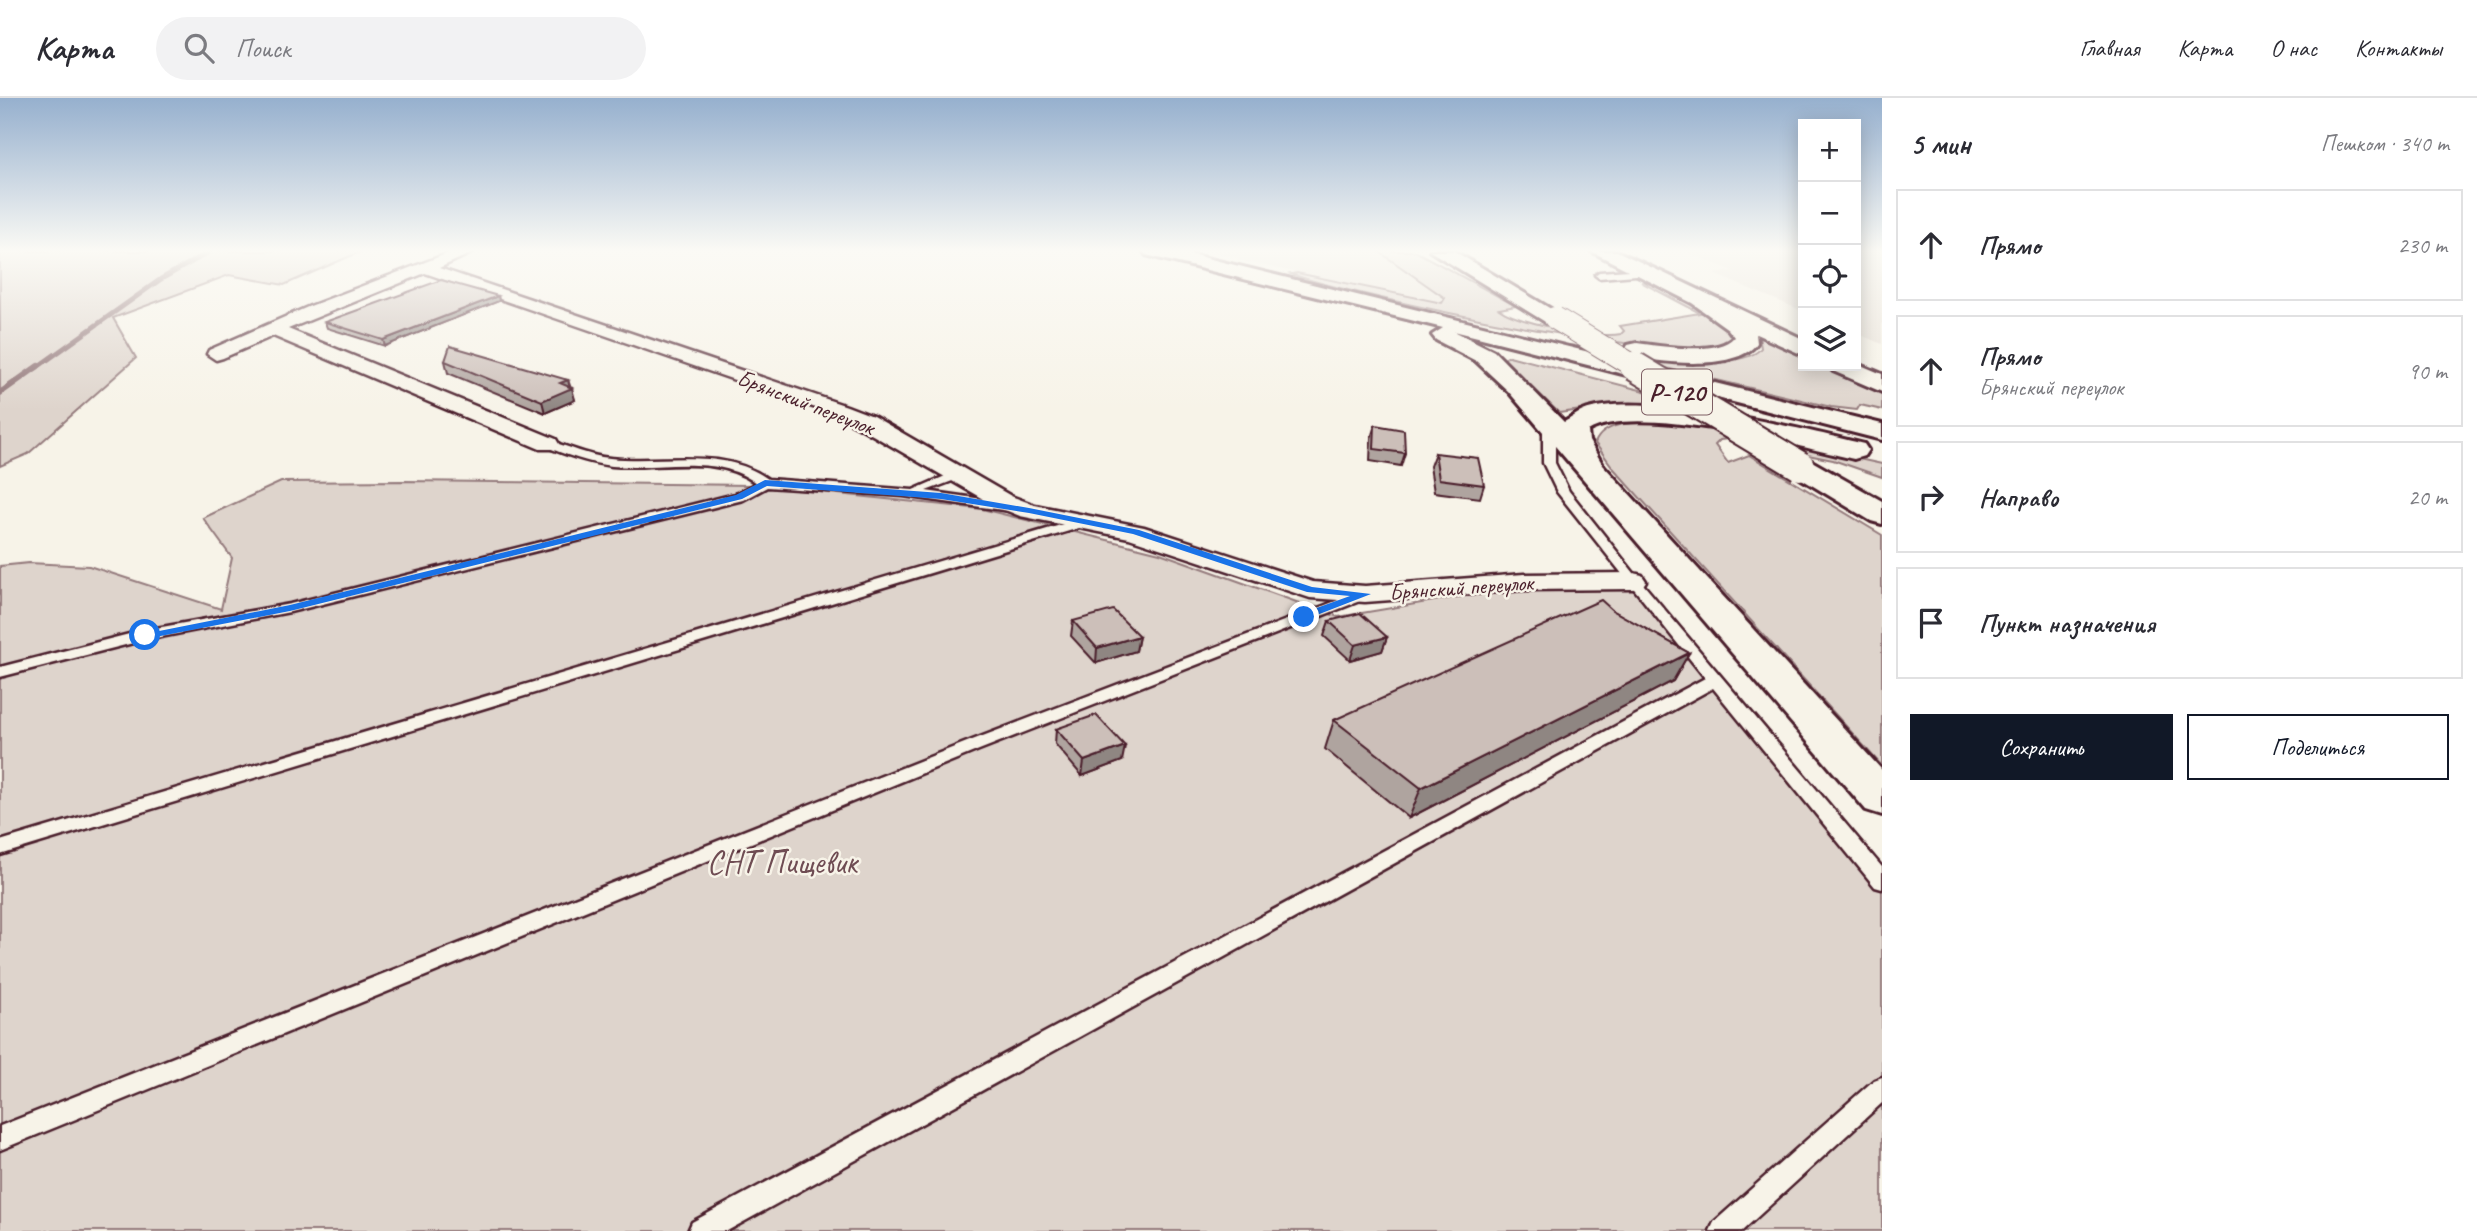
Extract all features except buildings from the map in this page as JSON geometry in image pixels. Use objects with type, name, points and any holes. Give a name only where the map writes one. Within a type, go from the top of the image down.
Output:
[{"type":"highway","points":[[1343,304],[1882,445]]},
{"type":"highway","points":[[1371,304],[1882,432]]},
{"type":"highway","points":[[1375,304],[1639,351],[1712,354],[1735,350],[1745,343],[1746,337],[1736,324],[1707,304]]},
{"type":"highway","name":"Р-120","points":[[1531,304],[1882,514]]},
{"type":"highway","points":[[1710,304],[1798,346]]},
{"type":"highway","points":[[1416,324],[1485,356],[1596,474],[1882,799]]},
{"type":"highway","points":[[1853,371],[1882,384]]},
{"type":"highway","points":[[1596,474],[1575,441],[1574,428],[1585,418],[1609,414],[1649,413],[1707,420],[1882,456]]},
{"type":"street","points":[[216,354],[335,304]]},
{"type":"street","name":"Брянский переулок","points":[[530,304],[840,410],[865,421],[1003,501],[1029,510],[1148,536],[1310,590],[1365,594],[1524,582],[1633,581]]},
{"type":"street","points":[[272,329],[548,444]]},
{"type":"lane","points":[[1549,423],[1549,463],[1554,477],[1633,581],[1882,881]]},
{"type":"lane","points":[[548,444],[588,458],[612,462],[723,466],[755,474],[765,483]]},
{"type":"lane","points":[[903,492],[933,486],[959,474]]},
{"type":"lane","points":[[0,672],[145,635],[303,605],[739,497],[765,483],[903,492],[1029,510]]},
{"type":"lane","points":[[0,848],[1084,522]]},
{"type":"lane","points":[[0,1138],[973,746],[1365,594]]},
{"type":"lane","points":[[701,1231],[1716,679]]},
{"type":"lane","points":[[1723,1231],[1882,1088]]},
{"type":"shaded area","points":[[1786,304],[1798,304],[1798,309]]},
{"type":"shaded area","points":[[1861,304],[1882,304],[1882,344],[1861,335]]},
{"type":"green space","points":[[0,304],[151,304],[113,318],[136,358],[28,454],[0,466]]},
{"type":"green space","points":[[1409,304],[1512,304],[1516,306],[1499,309],[1523,320],[1558,329],[1610,335],[1621,334],[1624,331],[1620,326],[1700,313],[1683,304],[1691,304],[1720,324],[1731,340],[1704,347],[1655,346],[1518,327]]},
{"type":"green space","points":[[1759,335],[1798,352],[1798,371],[1838,371],[1882,392],[1882,410],[1860,405],[1857,410],[1831,407],[1568,345],[1700,361],[1726,361],[1748,357],[1761,348]]},
{"type":"green space","points":[[1509,356],[1775,425],[1604,407],[1559,413],[1504,359]]},
{"type":"green space","points":[[1662,423],[1740,433],[1882,464],[1882,477],[1833,460],[1728,439],[1720,440],[1715,445],[1728,463],[1749,455],[1882,535],[1882,766],[1614,469],[1595,443],[1600,435],[1615,426]]},
{"type":"green space","name":"СНТ Пищевик","points":[[281,482],[752,485],[982,509],[1160,553],[1338,617],[1523,586],[1614,590],[1633,581],[1882,873],[1882,1231],[0,1231],[0,566],[29,563],[89,566],[221,609],[232,558],[203,518]]},
{"type":"waterway","points":[[36,368],[126,304]]},
{"type":"waterway","points":[[0,393],[38,366]]},
{"type":"route","points":[[145,635],[290,608],[739,497],[765,483],[903,492],[1029,510],[1175,543],[1310,590],[1365,594],[1304,617]]}]
